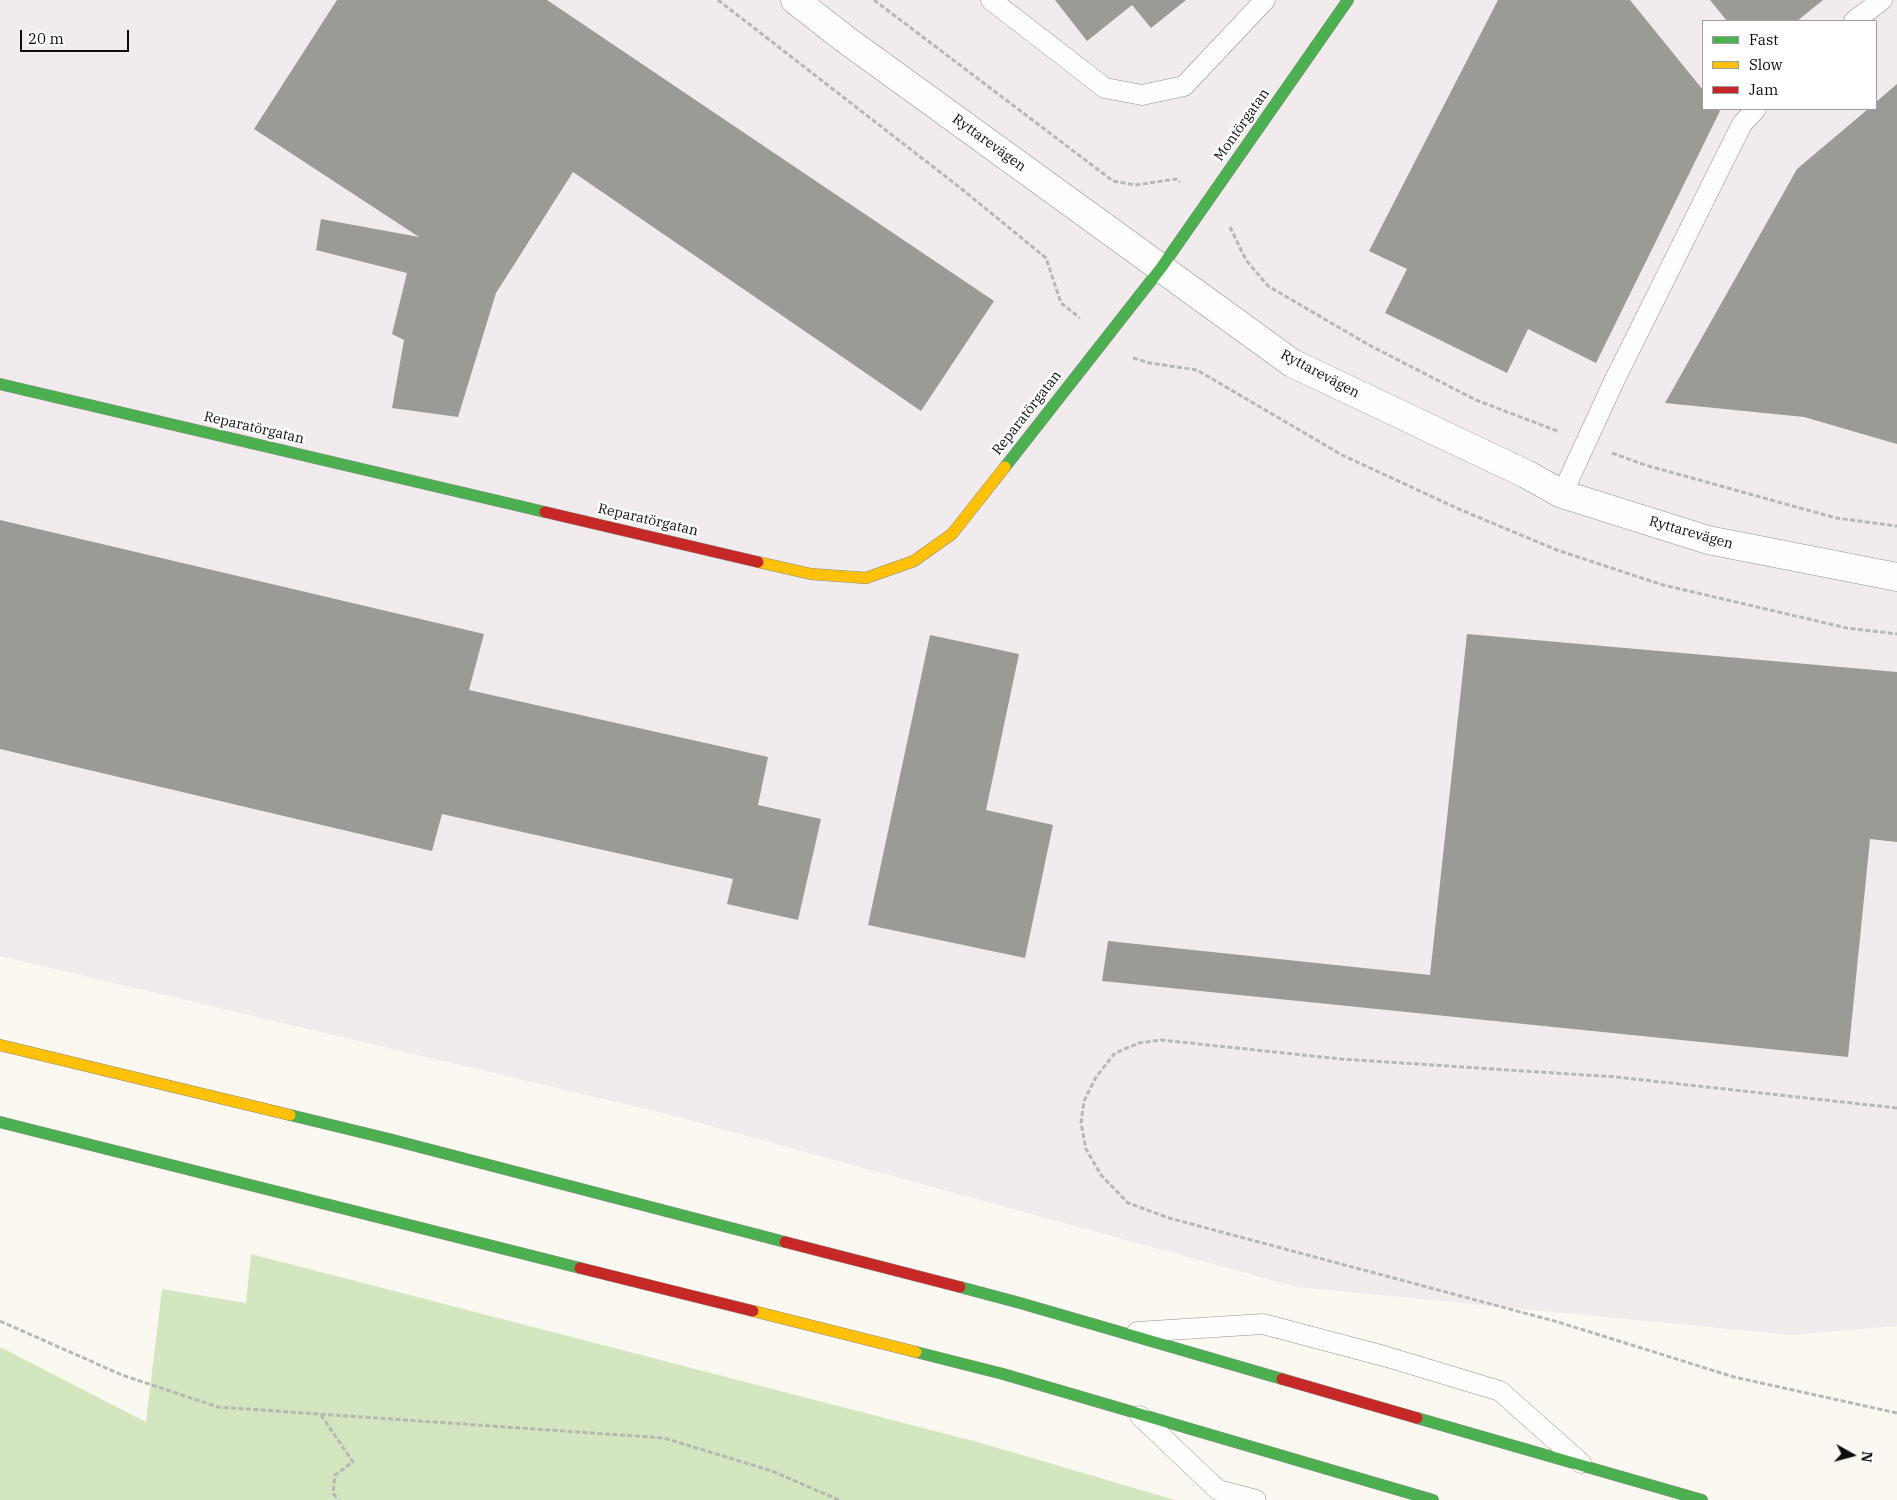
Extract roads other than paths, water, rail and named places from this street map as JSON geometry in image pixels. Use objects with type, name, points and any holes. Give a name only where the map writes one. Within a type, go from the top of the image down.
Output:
[{"type":"main road","name":"Montörgatan","points":[[1161,268],[1348,0]]},
{"type":"main road","name":"Reparatörgatan","points":[[0,384],[811,574],[866,578],[914,561],[952,534],[1161,268]]},
{"type":"main road","points":[[0,1045],[389,1139],[1020,1303],[1702,1500]]},
{"type":"main road","points":[[0,1122],[1003,1374],[1433,1500]]},
{"type":"street","name":"Ryttarevägen","points":[[795,0],[845,39],[1292,363],[1526,474],[1562,494],[1708,540],[1897,577]]},
{"type":"lane","points":[[991,0],[1105,88],[1142,95],[1184,86],[1265,0]]},
{"type":"lane","points":[[1855,20],[1882,0]]},
{"type":"lane","points":[[1562,494],[1615,379],[1742,124],[1755,110]]},
{"type":"lane","points":[[1125,1333],[1262,1324],[1384,1356],[1500,1391],[1584,1466]]},
{"type":"lane","points":[[1136,1413],[1218,1490],[1256,1500]]}]
